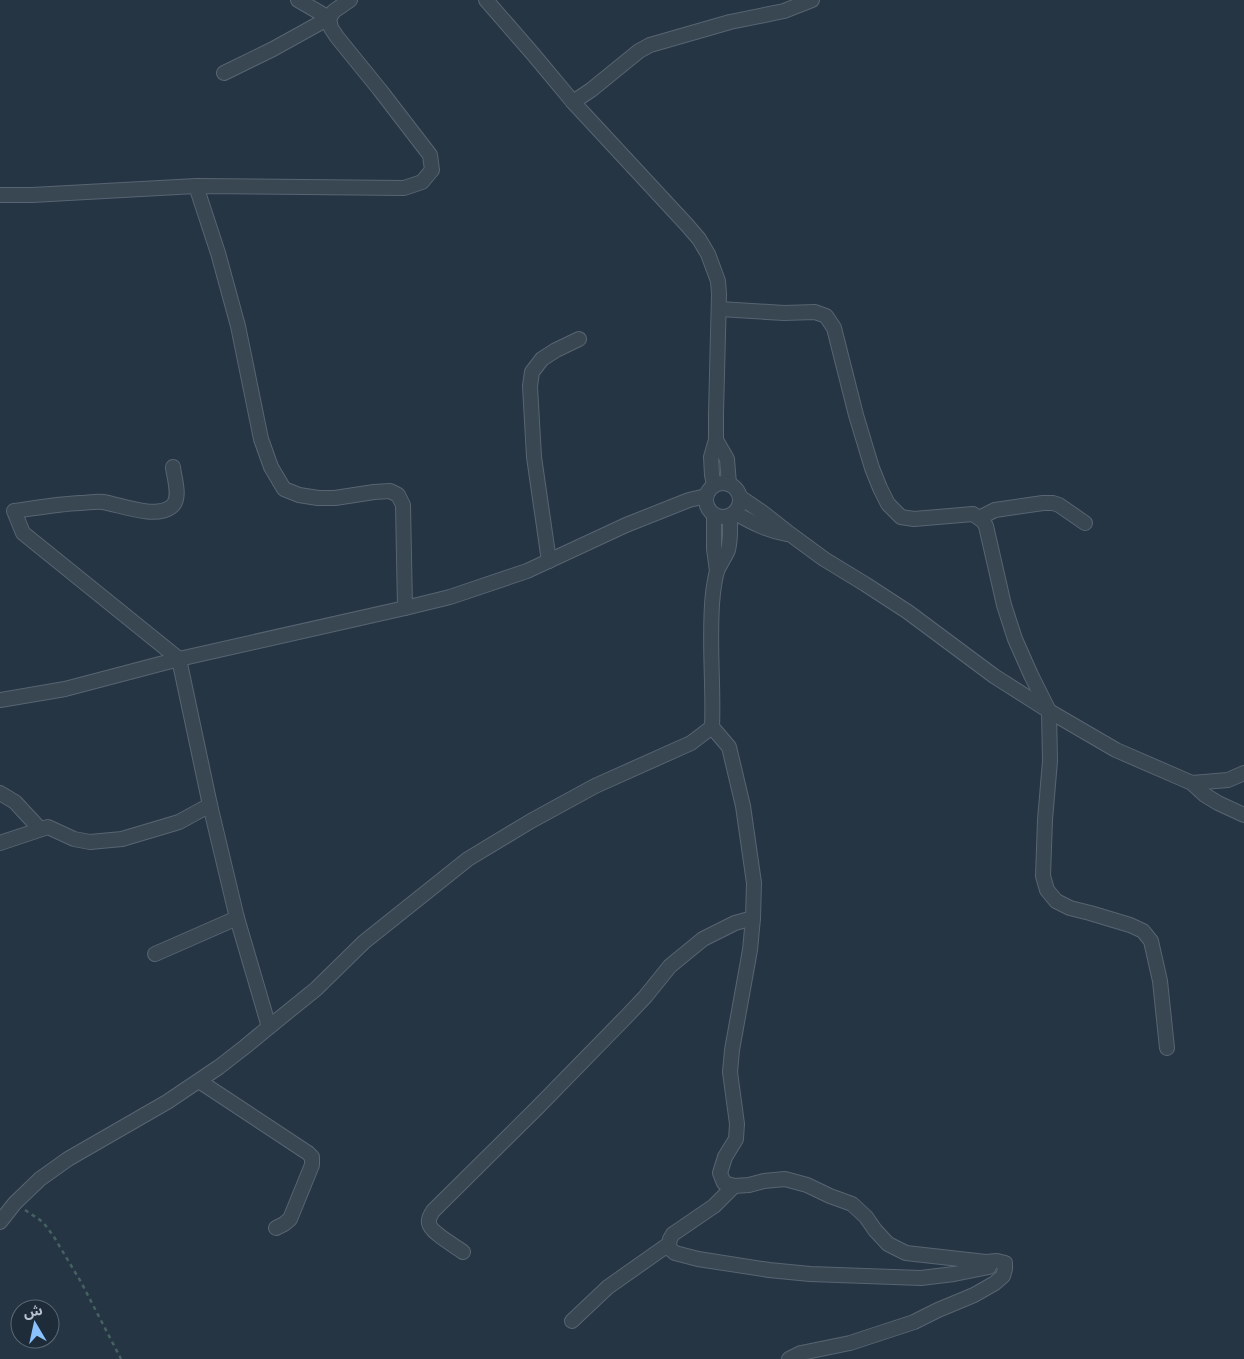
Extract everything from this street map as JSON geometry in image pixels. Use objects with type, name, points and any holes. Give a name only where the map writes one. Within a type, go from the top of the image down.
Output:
[{"type":"street","points":[[0,195],[196,186],[404,188],[422,182],[432,170],[430,155],[337,37],[331,28],[329,18],[298,0]]},
{"type":"street","points":[[224,73],[329,18],[334,11],[350,0]]},
{"type":"street","points":[[0,700],[65,689],[180,659],[450,597],[527,571],[626,525],[710,491],[722,483],[729,484],[738,492],[740,506],[733,514],[725,518],[714,515],[707,507],[710,491],[712,475],[711,457],[716,440],[720,309],[718,281],[708,254],[699,239],[672,208],[573,102],[486,0]]},
{"type":"street","points":[[573,102],[597,86],[638,52],[650,46],[730,22],[784,11],[812,0]]},
{"type":"street","points":[[196,186],[218,253],[238,326],[261,439],[271,467],[284,489],[299,495],[335,498],[390,491],[398,495],[403,505],[405,608]]},
{"type":"street","points":[[720,309],[784,313],[815,312],[826,316],[834,328],[856,415],[872,468],[888,504],[901,517],[914,519],[973,514],[983,520],[1004,605],[1015,639],[1049,711],[1050,762],[1043,876],[1047,890],[1056,901],[1070,908],[1143,930],[1151,940],[1160,981],[1167,1048]]},
{"type":"street","points":[[548,561],[534,457],[530,386],[532,372],[542,359],[579,339]]},
{"type":"street","points":[[716,440],[727,459],[729,484]]},
{"type":"street","points":[[0,513],[56,504],[101,502],[142,511],[158,512],[170,508],[176,502],[177,494],[173,467]]},
{"type":"street","points":[[740,497],[824,559],[908,612],[994,676],[1049,711],[1116,750],[1192,782],[1205,795],[1244,815]]},
{"type":"street","points":[[979,518],[995,510],[1053,502],[1085,523]]},
{"type":"street","points":[[14,511],[23,533],[180,659],[210,805],[237,918],[268,1027]]},
{"type":"street","points":[[733,514],[778,533],[790,534]]},
{"type":"street","points":[[733,514],[728,550],[717,571],[713,590],[711,612],[711,664],[714,699],[712,728],[729,747],[744,806],[754,883],[750,950],[732,1050],[730,1072],[737,1124],[736,1139],[725,1157],[720,1173],[724,1182],[734,1186],[749,1186],[764,1181],[785,1179],[807,1185],[852,1204],[866,1217],[888,1244],[906,1253],[1005,1263]]},
{"type":"street","points":[[714,515],[714,549],[717,571]]},
{"type":"street","points":[[0,1222],[40,1179],[68,1159],[167,1102],[246,1046],[316,989],[364,942],[468,859],[531,821],[595,786],[691,743],[712,728]]},
{"type":"street","points":[[1192,782],[1228,780],[1244,773]]},
{"type":"street","points":[[0,793],[14,802],[40,829]]},
{"type":"street","points":[[0,843],[48,826],[74,840],[90,842],[122,839],[179,822],[210,805]]},
{"type":"street","points":[[155,954],[237,918]]},
{"type":"street","points":[[463,1252],[433,1230],[428,1224],[433,1211],[626,1017],[670,966],[703,939],[753,918]]},
{"type":"street","points":[[199,1081],[312,1157],[312,1165],[290,1219],[276,1228]]},
{"type":"street","points":[[734,1186],[714,1206],[673,1234],[670,1239],[670,1249],[675,1253],[698,1259],[810,1274],[921,1278],[954,1274],[1005,1263]]},
{"type":"street","points":[[572,1321],[608,1287],[669,1244]]},
{"type":"street","points":[[789,1359],[801,1353],[850,1343],[914,1322],[995,1284],[1003,1276],[1005,1263]]},
{"type":"path","points":[[15,1204],[43,1222],[54,1237],[81,1282],[121,1359]]}]
